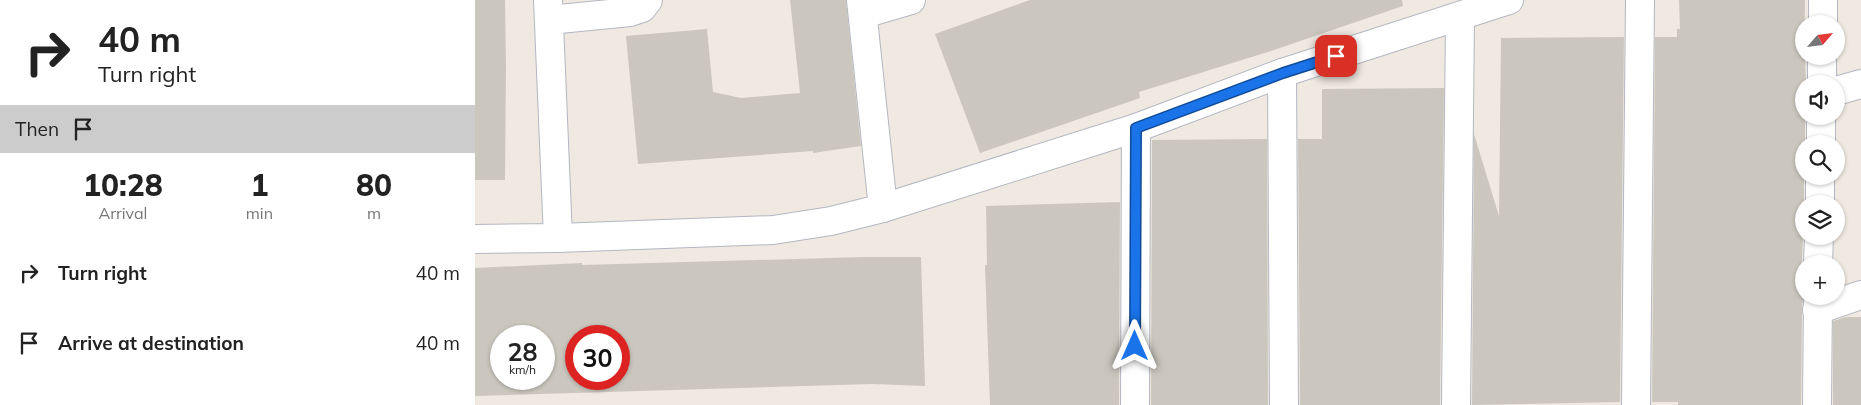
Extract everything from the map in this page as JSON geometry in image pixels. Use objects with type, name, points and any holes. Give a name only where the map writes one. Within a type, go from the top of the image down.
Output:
[{"type":"street","points":[[559,238],[548,10],[630,12],[642,8],[647,0]]},
{"type":"street","points":[[883,208],[862,7],[911,0]]},
{"type":"street","points":[[475,239],[559,238],[773,230],[831,221],[883,208],[1136,128],[1283,73],[1509,0]]},
{"type":"street","points":[[1637,405],[1640,0]]},
{"type":"street","points":[[1823,0],[1823,15]]},
{"type":"street","points":[[1456,405],[1460,17]]},
{"type":"street","points":[[1283,73],[1284,405]]},
{"type":"street","points":[[1845,88],[1861,84]]},
{"type":"street","points":[[1135,405],[1136,128]]},
{"type":"street","points":[[1845,299],[1861,296]]},
{"type":"street","points":[[1817,305],[1817,405]]},
{"type":"building","points":[[475,0],[505,0],[505,180],[475,180]]},
{"type":"building","points":[[790,0],[846,0],[861,146],[813,153],[813,151],[638,164],[626,36],[707,29],[713,92],[741,98],[800,93]]},
{"type":"building","points":[[1030,0],[1402,0],[1403,6],[1271,51],[1139,92],[1140,98],[980,153],[935,34]]},
{"type":"building","points":[[1679,0],[1805,0],[1805,15],[1795,15],[1795,65],[1805,65],[1806,75],[1795,75],[1795,125],[1805,125],[1805,135],[1795,135],[1795,185],[1804,185],[1804,195],[1795,195],[1795,245],[1803,245],[1802,255],[1795,255],[1795,305],[1802,305],[1801,405],[1678,405],[1678,402],[1652,402],[1655,37],[1677,37],[1677,29],[1680,29]]},
{"type":"building","points":[[1624,37],[1620,402],[1472,405],[1474,134],[1499,216],[1501,38]]},
{"type":"building","points":[[1444,88],[1440,405],[1300,405],[1298,139],[1322,139],[1322,89]]},
{"type":"building","points":[[1267,139],[1268,405],[1151,405],[1152,140]]},
{"type":"building","points":[[1120,202],[1119,405],[990,405],[985,265],[987,265],[986,206]]},
{"type":"building","points":[[921,257],[925,386],[872,384],[475,396],[475,268],[582,263],[582,265]]},
{"type":"building","points":[[1846,317],[1861,317],[1861,405],[1833,405],[1833,321]]},
{"type":"route","points":[[1135,346],[1136,128],[1283,73],[1336,56]]}]
